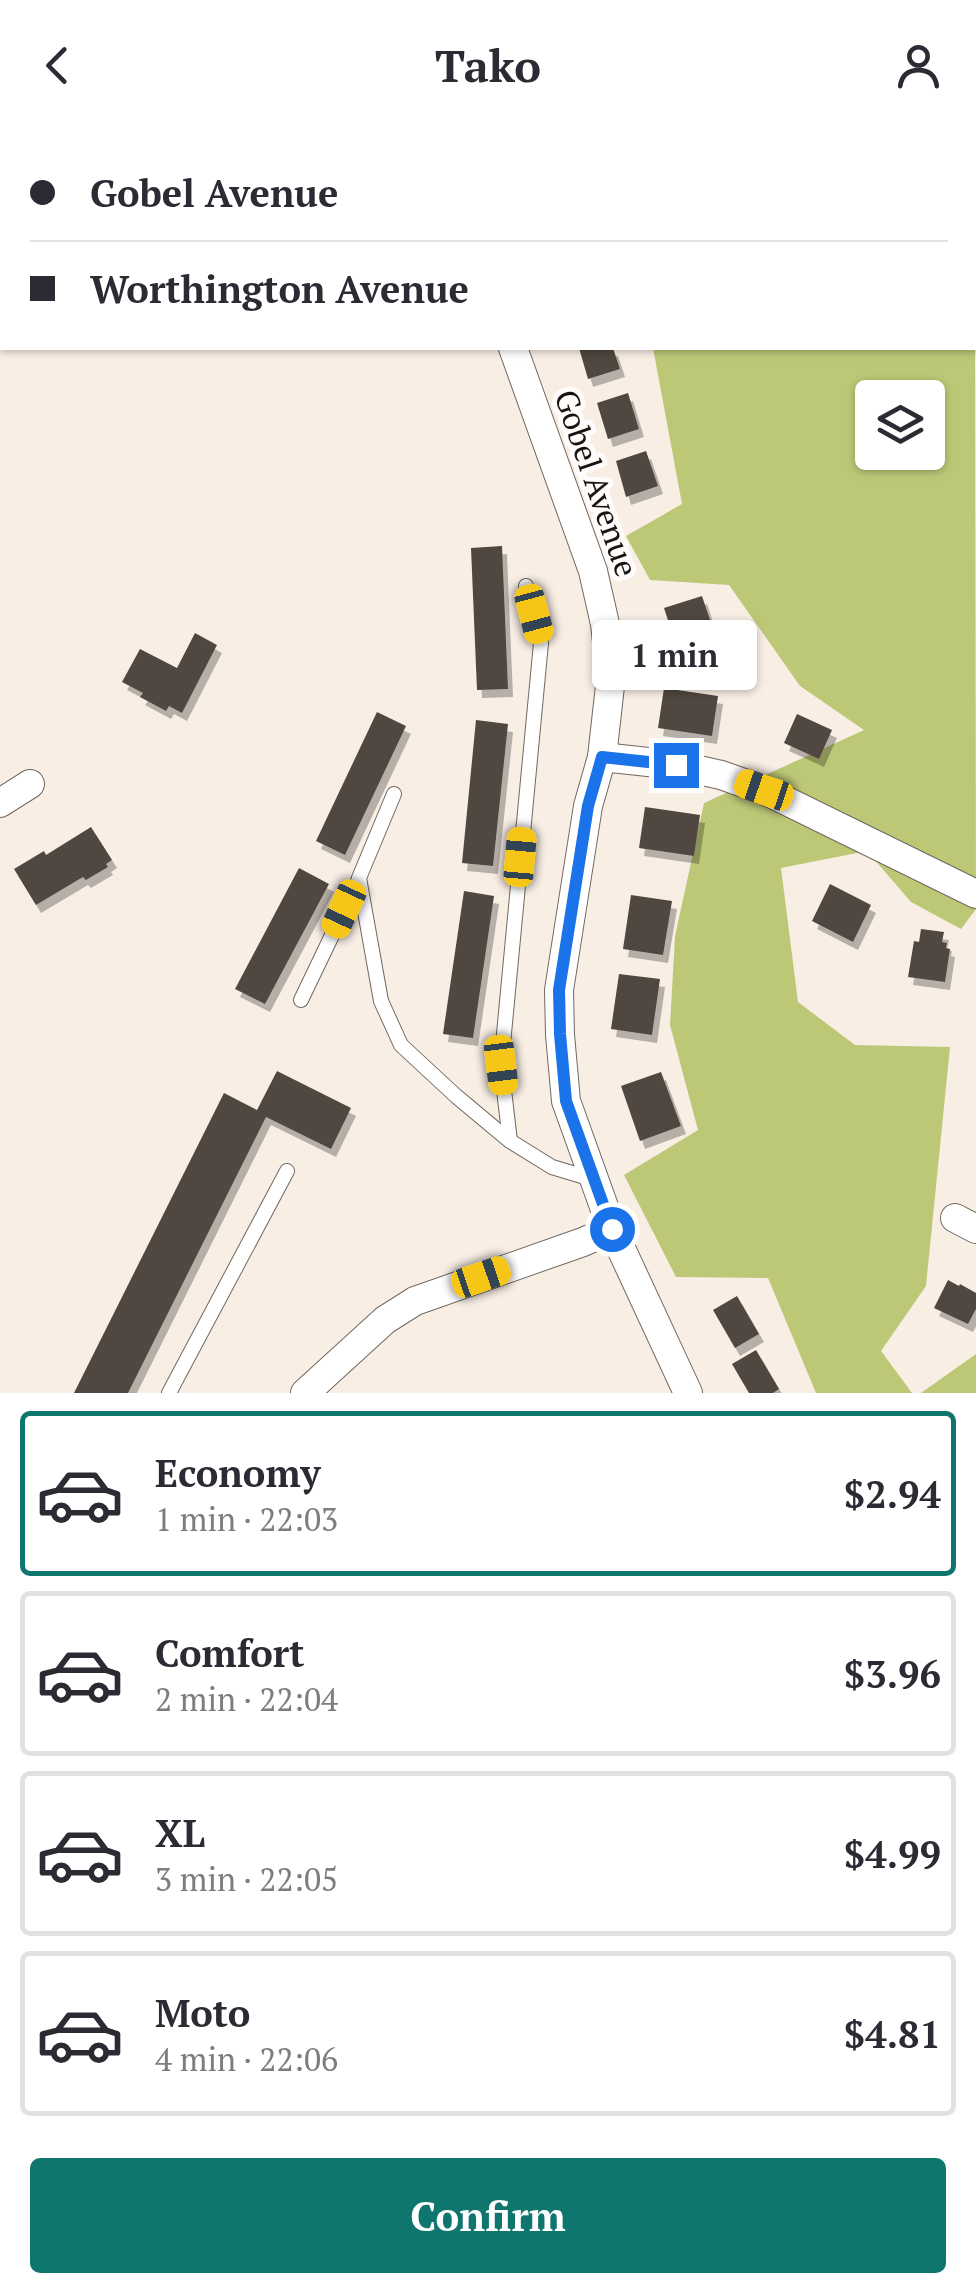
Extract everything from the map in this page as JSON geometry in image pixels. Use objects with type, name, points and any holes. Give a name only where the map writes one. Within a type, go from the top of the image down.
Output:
[{"type":"street","name":"Gobel Avenue","points":[[514,350],[593,571],[611,677],[602,757],[588,806],[559,990],[566,1101],[612,1229],[688,1393]]},
{"type":"street","points":[[602,757],[676,765],[764,790],[976,894]]},
{"type":"street","points":[[0,802],[30,784]]},
{"type":"street","points":[[305,1393],[385,1320],[415,1302],[612,1229]]},
{"type":"lane","points":[[510,1140],[501,1065],[541,643],[526,586]]},
{"type":"lane","points":[[301,1000],[394,794]]},
{"type":"lane","points":[[359,878],[381,1002],[400,1044],[510,1140],[552,1167],[596,1180]]},
{"type":"lane","points":[[169,1393],[287,1171]]},
{"type":"green space","points":[[653,350],[975,350],[976,909],[961,929],[911,902],[867,851],[781,868],[798,1002],[855,1045],[950,1047],[926,1286],[881,1351],[912,1393],[816,1393],[768,1278],[676,1277],[624,1175],[698,1130],[670,1025],[675,936],[704,803],[864,730],[800,686],[729,585],[650,580],[626,536],[682,504]]},
{"type":"green space","points":[[976,1354],[976,1393],[921,1393]]},
{"type":"building","points":[[580,350],[614,350],[620,369],[588,379]]},
{"type":"building","points":[[628,393],[639,429],[608,439],[597,403]]},
{"type":"building","points":[[646,451],[658,486],[626,497],[616,461]]},
{"type":"building","points":[[502,546],[508,689],[477,690],[471,548]]},
{"type":"building","points":[[702,596],[719,647],[681,660],[664,608]]},
{"type":"building","points":[[195,633],[217,645],[182,713],[169,706],[166,711],[122,682],[140,649],[177,668]]},
{"type":"building","points":[[664,688],[718,696],[712,736],[658,728]]},
{"type":"building","points":[[377,712],[406,726],[345,855],[316,841]]},
{"type":"building","points":[[797,714],[832,730],[819,759],[784,743]]},
{"type":"building","points":[[476,720],[508,724],[493,866],[462,863]]},
{"type":"building","points":[[645,807],[700,815],[694,856],[639,848]]},
{"type":"building","points":[[91,827],[112,860],[106,864],[108,867],[36,905],[14,869],[44,851],[46,855]]},
{"type":"building","points":[[299,868],[329,884],[265,1004],[235,989]]},
{"type":"building","points":[[830,884],[871,905],[853,942],[812,921]]},
{"type":"building","points":[[464,891],[494,896],[473,1038],[443,1034]]},
{"type":"building","points":[[631,895],[672,901],[663,955],[623,949]]},
{"type":"building","points":[[921,929],[944,932],[942,942],[950,949],[945,982],[908,977],[914,941],[919,942]]},
{"type":"building","points":[[619,974],[660,979],[652,1035],[611,1029]]},
{"type":"building","points":[[277,1071],[351,1108],[331,1149],[266,1117],[128,1393],[74,1393],[224,1093],[257,1110]]},
{"type":"building","points":[[661,1072],[681,1126],[640,1141],[621,1086]]},
{"type":"building","points":[[948,1280],[976,1293],[976,1309],[968,1324],[934,1308]]},
{"type":"building","points":[[737,1296],[759,1334],[735,1348],[713,1310]]},
{"type":"building","points":[[756,1350],[779,1389],[773,1393],[749,1393],[732,1364]]},
{"type":"route","points":[[612,1229],[566,1101],[559,990],[588,806],[602,757],[676,765]]}]
